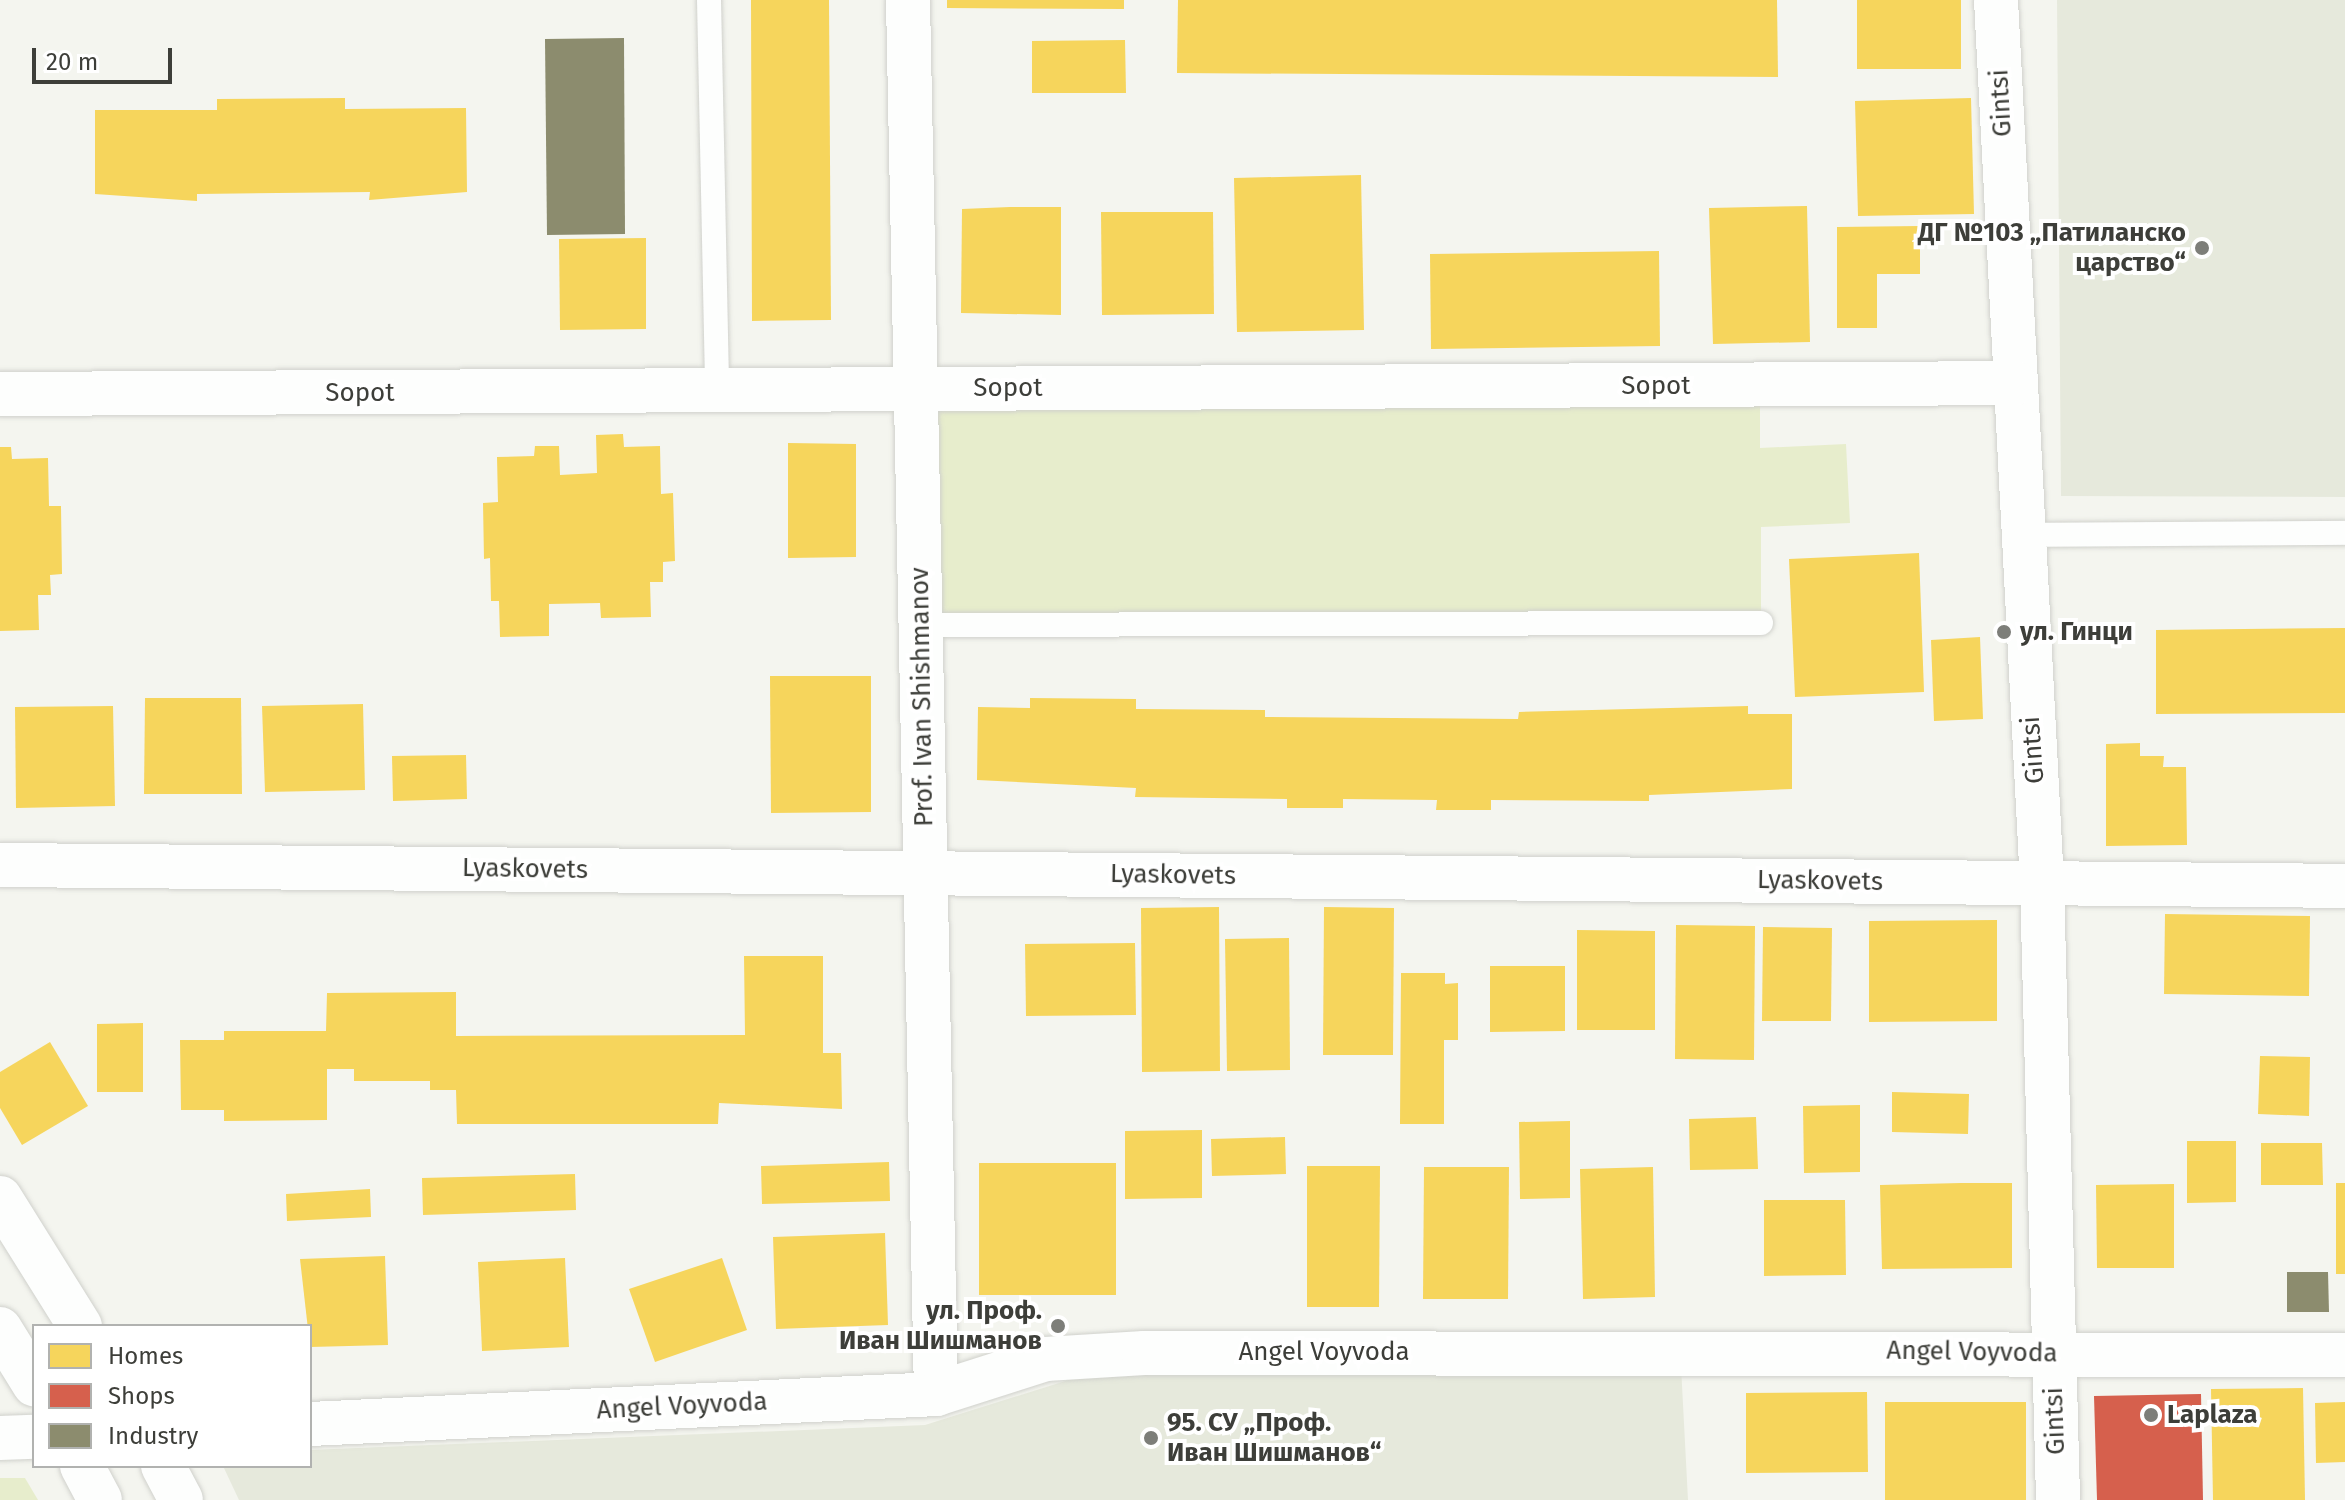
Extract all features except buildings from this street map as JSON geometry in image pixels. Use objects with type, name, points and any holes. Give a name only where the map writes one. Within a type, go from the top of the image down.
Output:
[{"type":"street","name":"Prof. Ivan Shishmanov","points":[[908,0],[936,1394]]},
{"type":"street","name":"Gintsi","points":[[1996,0],[2020,535],[2042,883],[2058,1500]]},
{"type":"street","name":"Sopot","points":[[0,394],[2015,383]]},
{"type":"street","name":"Lyaskovets","points":[[0,865],[2345,886]]},
{"type":"street","points":[[0,1198],[79,1324]]},
{"type":"street","points":[[0,1329],[32,1381]]},
{"type":"street","name":"Angel Voyvoda","points":[[312,1424],[936,1394],[1046,1359],[1144,1353],[2345,1355]]},
{"type":"street","points":[[0,1438],[32,1437]]},
{"type":"street","points":[[83,1468],[100,1500]]},
{"type":"street","points":[[164,1468],[181,1500]]},
{"type":"lane","points":[[709,0],[717,391]]},
{"type":"lane","points":[[2020,535],[2345,533]]},
{"type":"lane","points":[[920,625],[1761,623]]},
{"type":"shaded area","name":"ДГ №103 „Патиланско царство“","points":[[2057,0],[2345,0],[2345,497],[2061,496]]},
{"type":"shaded area","name":"95. СУ „Проф. Иван Шишманов“","points":[[1681,1366],[1688,1500],[239,1500],[224,1468],[312,1468],[312,1450],[925,1425],[1094,1372]]},
{"type":"green space","points":[[1760,386],[1760,448],[1846,444],[1850,523],[1761,527],[1761,623],[920,625],[916,389]]},
{"type":"green space","points":[[0,1478],[25,1478],[38,1500],[0,1500]]},
{"type":"place","name":"ДГ №103 „Патиланско царство“","points":[[2202,248]]},
{"type":"place","name":"ул. Гинци","points":[[2004,632]]},
{"type":"place","name":"ул. Проф. Иван Шишманов","points":[[1058,1326]]},
{"type":"place","name":"Laplaza","points":[[2151,1415]]},
{"type":"place","name":"95. СУ „Проф. Иван Шишманов“","points":[[1151,1438]]}]
